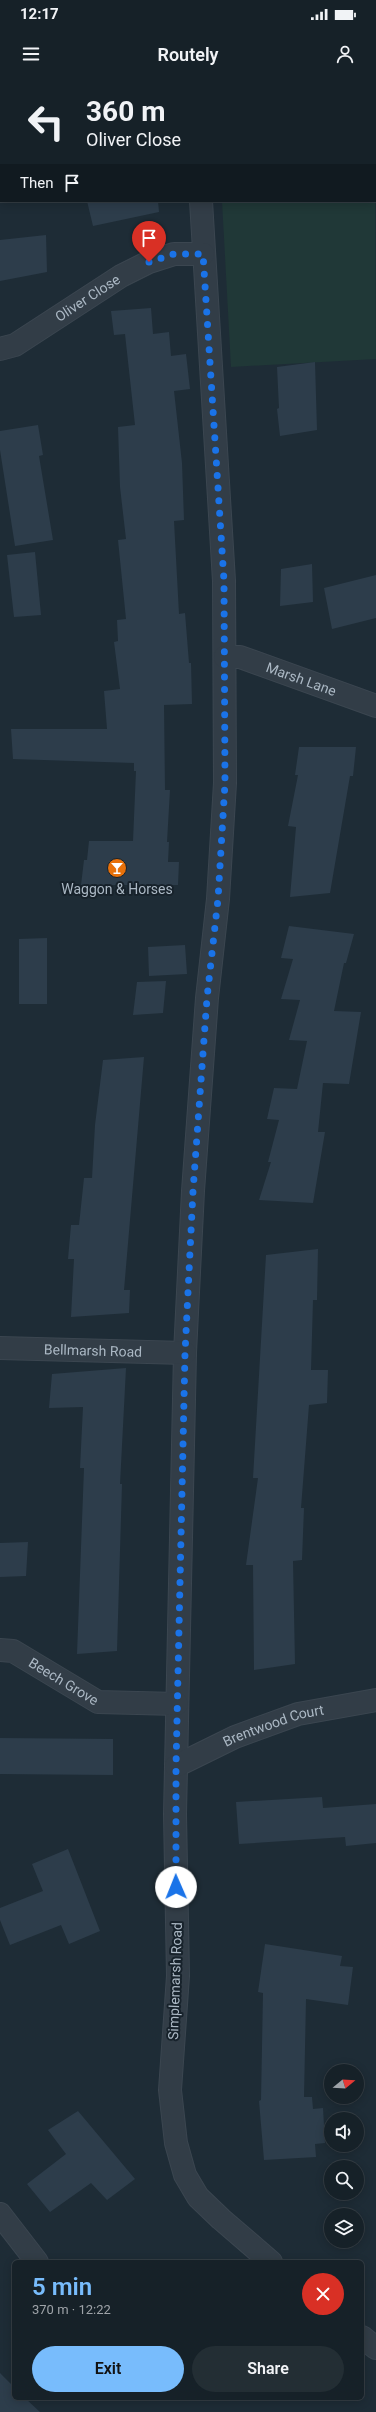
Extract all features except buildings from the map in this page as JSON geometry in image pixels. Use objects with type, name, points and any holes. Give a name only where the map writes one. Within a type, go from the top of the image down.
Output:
[{"type":"street","name":"Simplemarsh Road","points":[[201,202],[224,581],[225,783],[219,891],[207,998],[193,1183],[185,1353],[176,1766],[178,1976],[170,2090],[176,2143],[185,2174],[198,2197],[220,2219],[269,2260]]},
{"type":"street","name":"Oliver Close","points":[[0,350],[15,345],[121,276],[149,262],[174,254],[203,254]]},
{"type":"street","name":"Marsh Lane","points":[[225,657],[240,657],[376,706]]},
{"type":"street","name":"Bellmarsh Road","points":[[0,1348],[185,1353]]},
{"type":"street","name":"Beech Grove","points":[[0,1650],[13,1651],[98,1702],[177,1704]]},
{"type":"street","name":"Brentwood Court","points":[[176,1766],[235,1737],[298,1714],[376,1700]]},
{"type":"street","points":[[0,2214],[35,2260]]},
{"type":"street","points":[[364,2339],[376,2348]]},
{"type":"green space","points":[[222,202],[375,202],[376,359],[231,367]]},
{"type":"place","name":"Waggon & Horses","points":[[117,868]]},
{"type":"route","points":[[149,262],[174,254],[203,254],[224,581],[225,783],[218,899],[207,998],[193,1191],[185,1353],[176,1766],[176,1887]]}]
